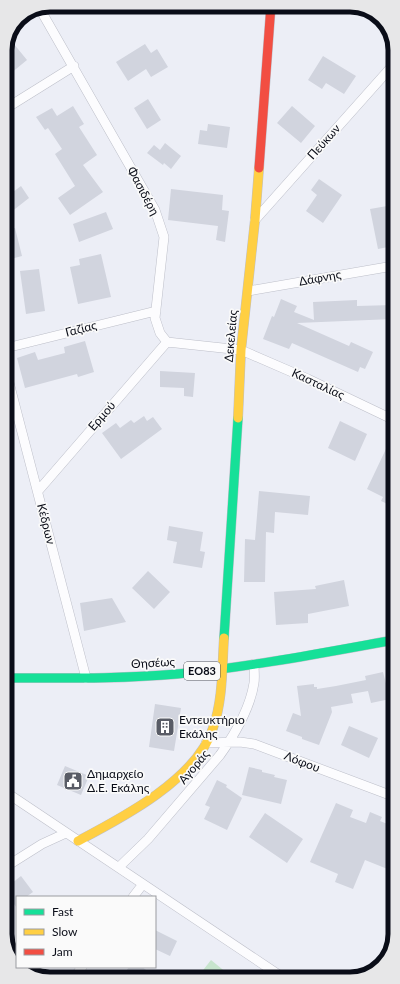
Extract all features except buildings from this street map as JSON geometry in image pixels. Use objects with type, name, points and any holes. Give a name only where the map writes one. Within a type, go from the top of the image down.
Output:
[{"type":"street","name":"Δεκελείας","points":[[221,669],[240,388],[241,350],[255,220],[270,12]]},
{"type":"street","name":"Φασιδέρη","points":[[42,13],[155,210],[164,237],[155,318],[157,327],[167,342]]},
{"type":"street","points":[[12,105],[74,66]]},
{"type":"street","name":"Πεύκων","points":[[255,220],[388,71]]},
{"type":"street","name":"Δάφνης","points":[[248,291],[388,267]]},
{"type":"street","name":"Γαζίας","points":[[12,346],[156,310]]},
{"type":"street","points":[[167,342],[241,350]]},
{"type":"street","name":"Ερμού","points":[[38,491],[167,342]]},
{"type":"street","name":"Κασταλίας","points":[[241,350],[308,379],[388,417]]},
{"type":"street","name":"Κέδρων","points":[[12,394],[86,678]]},
{"type":"street","name":"Θησέως","points":[[12,678],[86,678],[170,675],[254,664],[388,641]]},
{"type":"street","name":"Αγοράς","points":[[118,867],[148,839],[220,755],[229,742],[248,704],[254,683],[254,664]]},
{"type":"street","name":"Αγοράς","points":[[78,840],[129,813],[156,795],[187,768],[206,743],[214,728],[218,714],[221,669]]},
{"type":"street","name":"Λόφου","points":[[206,743],[240,742],[254,744],[388,794]]},
{"type":"street","points":[[12,796],[275,972]]},
{"type":"street","points":[[12,863],[42,844],[66,833]]},
{"type":"street","points":[[135,896],[143,884]]},
{"type":"green space","points":[[211,960],[226,972],[202,972]]},
{"type":"traffic: fast","points":[[224,638],[238,418]]},
{"type":"traffic: fast","points":[[12,678],[156,676],[177,674],[259,664],[388,641]]},
{"type":"traffic: slow","points":[[238,418],[241,350],[259,168]]},
{"type":"traffic: slow","points":[[78,841],[136,809],[156,795],[175,780],[191,764],[204,747],[213,728],[219,706],[222,684],[224,638]]},
{"type":"traffic: jam","points":[[259,168],[270,12]]},
{"type":"place","name":"Εντευκτήριο Εκάλης","points":[[165,727]]},
{"type":"place","name":"Δημαρχείο Δ.Ε. Εκάλης","points":[[73,781]]}]
